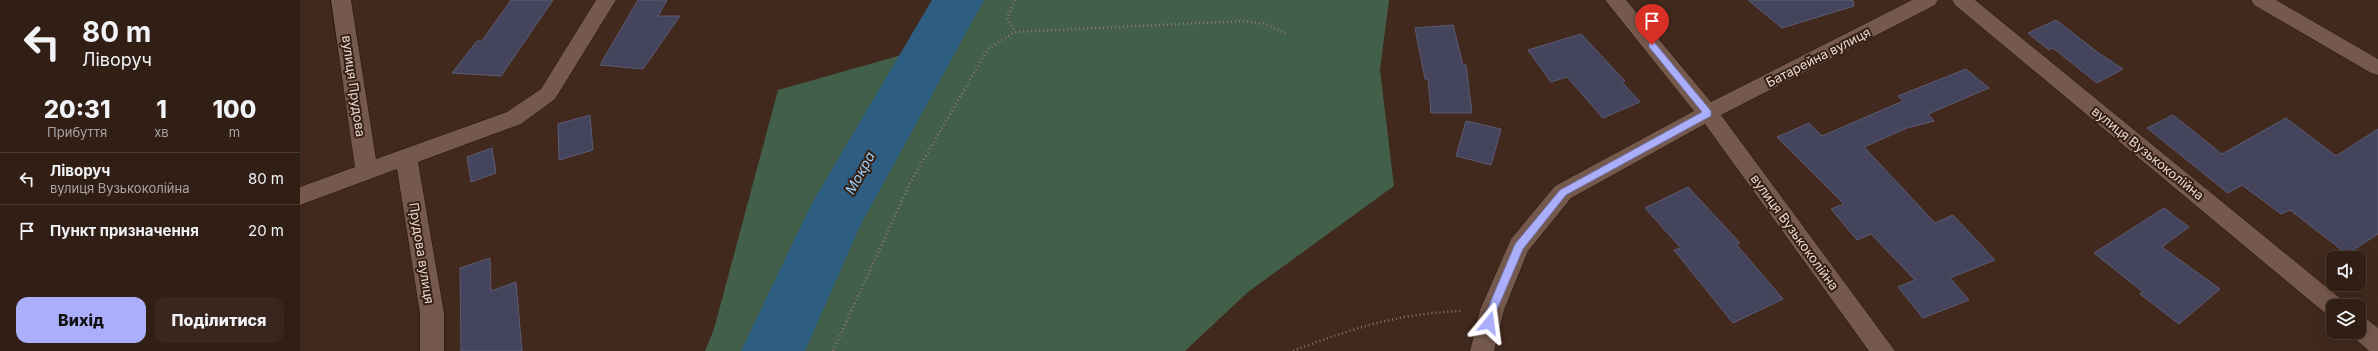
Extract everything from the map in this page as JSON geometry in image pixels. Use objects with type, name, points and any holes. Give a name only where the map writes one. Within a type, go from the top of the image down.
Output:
[{"type":"street","name":"вулиця Прудова","points":[[341,0],[367,171]]},
{"type":"street","points":[[300,196],[406,156],[514,118],[548,94],[606,0]]},
{"type":"street","name":"вулиця Вузькоколійна","points":[[1615,0],[1708,113],[1883,351]]},
{"type":"street","name":"Батарейна вулиця","points":[[1708,113],[1928,0]]},
{"type":"street","name":"вулиця Вузькоколійна","points":[[1962,0],[2326,300]]},
{"type":"street","points":[[2261,0],[2378,68]]},
{"type":"street","points":[[1482,351],[1492,310],[1519,246],[1563,192],[1708,113]]},
{"type":"street","name":"Прудова вулиця","points":[[406,156],[432,313],[432,351]]},
{"type":"street","points":[[2366,333],[2378,343]]},
{"type":"path","points":[[1015,0],[1006,18],[1015,32]]},
{"type":"path","points":[[833,351],[844,324],[910,183],[988,49],[1015,32],[1243,21],[1266,24],[1286,34]]},
{"type":"path","points":[[1293,351],[1350,329],[1428,312],[1492,310]]},
{"type":"green space","points":[[980,0],[1389,0],[1380,70],[1394,186],[1248,292],[1185,351],[705,351],[714,329],[778,90],[958,39]]},
{"type":"building","points":[[511,0],[553,0],[501,76],[452,73],[477,41],[482,41]]},
{"type":"building","points":[[638,0],[667,0],[658,16],[680,16],[643,69],[600,65]]},
{"type":"building","points":[[1748,0],[1853,0],[1854,6],[1782,28]]},
{"type":"building","points":[[2056,20],[2100,54],[2123,69],[2097,83],[2053,48],[2049,50],[2028,33]]},
{"type":"building","points":[[1453,25],[1463,65],[1466,65],[1472,113],[1431,113],[1428,79],[1425,79],[1415,28]]},
{"type":"building","points":[[1581,34],[1625,81],[1622,82],[1640,102],[1603,118],[1567,77],[1551,82],[1528,50]]},
{"type":"building","points":[[1966,69],[1989,88],[1928,114],[1934,121],[1907,128],[1864,147],[1935,223],[1953,215],[1995,260],[1950,278],[1969,300],[1923,318],[1898,287],[1915,280],[1871,234],[1857,240],[1831,209],[1844,204],[1777,137],[1809,123],[1822,136],[1903,101],[1898,96]]},
{"type":"building","points":[[590,115],[593,150],[559,160],[558,124]]},
{"type":"building","points":[[2173,115],[2222,154],[2286,118],[2336,156],[2378,129],[2378,234],[2352,251],[2343,251],[2290,210],[2281,214],[2242,185],[2228,193],[2147,128]]},
{"type":"building","points":[[1466,121],[1501,129],[1491,165],[1456,156]]},
{"type":"building","points":[[492,148],[496,173],[471,182],[467,157]]},
{"type":"building","points":[[1688,187],[1740,243],[1736,244],[1783,299],[1733,323],[1674,250],[1681,248],[1645,208]]},
{"type":"building","points":[[2164,208],[2189,227],[2162,247],[2220,289],[2179,324],[2140,294],[2143,292],[2094,253]]},
{"type":"building","points":[[490,258],[491,291],[516,282],[522,351],[461,351],[460,268]]},
{"type":"waterway","name":"Мокра","points":[[773,351],[833,220],[958,0]]},
{"type":"route","points":[[1489,323],[1492,310],[1519,246],[1563,192],[1708,113],[1652,45]]}]
